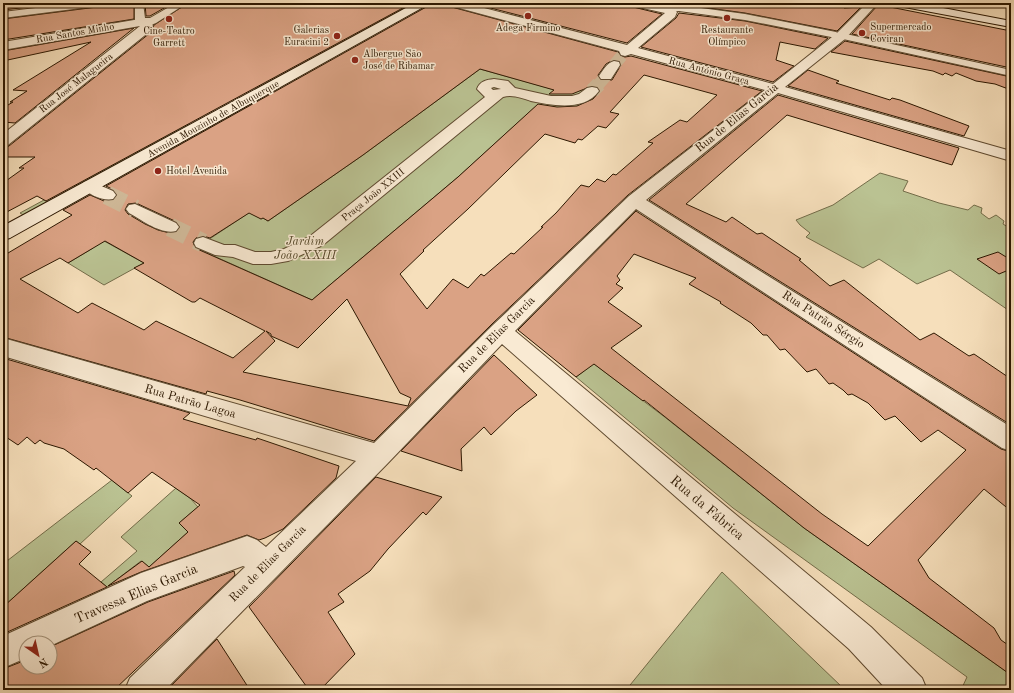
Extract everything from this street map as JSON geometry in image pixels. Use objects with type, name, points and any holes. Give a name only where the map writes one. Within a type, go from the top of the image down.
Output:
[{"type":"street","points":[[3,15],[97,3]]},
{"type":"street","points":[[139,3],[140,20],[150,23],[183,3]]},
{"type":"street","name":"Avenida Mouzinho de Albuquerque","points":[[3,234],[105,187],[423,3]]},
{"type":"street","name":"Rua António Graça","points":[[452,3],[627,51],[774,88],[1011,156]]},
{"type":"street","points":[[633,3],[668,9],[679,8],[745,17],[836,35]]},
{"type":"street","name":"Rua de Elias Garcia","points":[[142,690],[378,456],[501,331],[635,200],[841,36],[873,3]]},
{"type":"street","points":[[899,3],[1011,24]]},
{"type":"street","points":[[627,51],[671,15],[672,12],[668,9]]},
{"type":"street","name":"Rua Santos Minho","points":[[3,46],[134,23],[150,23]]},
{"type":"street","name":"Rua José Malagueira","points":[[3,142],[145,29],[150,23]]},
{"type":"street","points":[[846,37],[1011,73]]},
{"type":"street","points":[[606,76],[614,65]]},
{"type":"street","name":"Praça João XXIII","points":[[209,239],[222,251],[235,251],[253,258],[271,258],[288,255],[304,249],[502,93],[560,101],[582,98],[592,91]]},
{"type":"street","name":"Rua Patrão Sérgio","points":[[635,200],[1011,440]]},
{"type":"street","points":[[142,205],[177,223]]},
{"type":"street","name":"Rua da Fábrica","points":[[501,331],[860,638],[910,690]]},
{"type":"street","name":"Rua Patrão Lagoa","points":[[3,348],[378,456]]},
{"type":"street","name":"Travessa Elias Garcia","points":[[3,652],[141,588],[247,550],[266,566]]},
{"type":"green space","name":"Jardim João XXIII","points":[[480,69],[552,89],[560,83],[598,93],[572,118],[535,107],[458,177],[312,300],[196,248],[250,212],[261,219],[263,218],[268,221],[363,155]]},
{"type":"green space","points":[[186,124],[191,126],[25,216],[20,213],[44,200],[48,202],[76,187],[73,185]]},
{"type":"green space","points":[[880,173],[908,181],[903,191],[939,203],[968,210],[974,205],[982,208],[981,213],[989,219],[996,215],[1004,221],[1003,224],[1011,229],[1011,312],[950,270],[917,284],[879,259],[863,268],[806,237],[810,233],[796,220],[833,205]]},
{"type":"green space","points":[[66,220],[144,263],[104,285],[68,263],[93,248]]},
{"type":"green space","points":[[577,351],[666,418],[804,528],[1011,675],[1011,690],[961,690],[967,677],[733,508],[576,377],[584,371]]},
{"type":"green space","points":[[112,480],[132,496],[80,544],[76,541],[3,607],[3,564]]},
{"type":"green space","points":[[176,488],[190,498],[198,507],[179,523],[188,532],[149,567],[141,561],[107,587],[101,582],[137,551],[121,537]]},
{"type":"green space","points":[[722,572],[842,687],[840,690],[626,690]]},
{"type":"building","points":[[3,3],[64,3],[3,10]]},
{"type":"building","points":[[134,3],[134,19],[3,40],[3,19],[97,7],[102,4]]},
{"type":"building","points":[[145,3],[173,3],[150,16],[146,16]]},
{"type":"building","points":[[188,3],[412,3],[46,201],[37,196],[3,214],[3,183],[24,168],[19,168],[35,157],[3,157],[3,148],[9,146],[150,33],[154,25]]},
{"type":"building","points":[[429,3],[446,3],[448,6],[618,52],[621,56],[631,56],[762,91],[628,195],[492,324],[374,441],[240,400],[207,391],[206,394],[3,337],[3,256],[72,215],[63,210],[90,195],[104,201],[114,200],[117,194],[114,190],[106,186],[428,6]],"holes":[[[613,60],[619,61],[621,65],[612,80],[600,80],[598,75],[606,64]],[[480,69],[554,90],[549,94],[572,94],[592,86],[597,87],[600,91],[593,99],[577,106],[557,107],[538,104],[458,177],[312,300],[195,248],[193,242],[196,238],[203,236],[210,238],[249,213],[268,221],[363,155]],[[644,75],[717,95],[687,122],[680,120],[648,142],[653,143],[616,175],[613,174],[605,182],[597,179],[589,187],[581,185],[556,213],[541,227],[543,227],[514,254],[511,253],[484,276],[481,274],[468,288],[453,279],[427,309],[400,274],[424,251],[423,250],[468,209],[545,134],[575,143],[578,139],[582,140],[598,126],[606,128],[619,114],[610,112]],[[136,203],[177,222],[180,228],[176,232],[170,233],[158,230],[128,214],[125,210],[128,204]],[[105,241],[144,263],[134,268],[192,302],[195,302],[200,298],[265,331],[233,358],[156,321],[144,330],[92,303],[78,313],[20,279],[60,258],[68,263]],[[347,299],[400,393],[411,398],[408,406],[243,372],[275,341],[266,331],[271,334],[271,336],[298,348]]]},
{"type":"building","points":[[471,3],[627,3],[629,6],[662,14],[627,43]]},
{"type":"building","points":[[663,3],[847,3],[844,8],[861,7],[837,31],[745,13]]},
{"type":"building","points":[[877,6],[885,6],[1011,31],[1011,68],[852,34]]},
{"type":"building","points":[[679,13],[745,21],[828,38],[815,49],[780,42],[776,60],[794,66],[773,82],[641,47],[676,18]]},
{"type":"building","points":[[134,28],[15,123],[3,122],[3,108],[27,91],[13,90],[91,42],[3,61],[3,51]]},
{"type":"building","points":[[845,41],[1011,77],[1011,90],[995,84],[976,81],[956,73],[952,76],[945,73],[943,75],[933,71],[831,52]]},
{"type":"building","points":[[808,70],[839,81],[836,83],[890,100],[892,98],[900,100],[969,126],[964,136],[788,86]]},
{"type":"building","points":[[778,95],[959,148],[952,165],[787,115],[686,204],[726,222],[732,217],[757,234],[762,233],[801,259],[799,260],[830,286],[844,280],[920,340],[934,333],[969,356],[974,354],[1011,379],[1011,425],[649,200]]},
{"type":"building","points":[[636,211],[1001,449],[1011,452],[1011,511],[984,489],[918,560],[929,578],[994,628],[1001,640],[1011,647],[1011,675],[804,528],[644,400],[643,401],[594,364],[576,377],[518,330]],"holes":[[[634,254],[696,278],[689,284],[721,302],[720,303],[751,323],[763,335],[767,335],[780,350],[785,349],[807,372],[816,369],[829,384],[833,383],[848,395],[852,394],[868,403],[885,420],[895,416],[921,442],[938,430],[966,450],[868,546],[822,514],[611,348],[642,326],[608,302],[623,288],[616,284],[620,280],[617,276]]]},
{"type":"building","points":[[998,252],[1011,260],[1011,269],[999,274],[977,259]]},
{"type":"building","points":[[494,355],[537,395],[516,411],[491,435],[484,427],[461,449],[462,471],[401,451]]},
{"type":"building","points":[[3,358],[190,413],[183,419],[256,440],[257,438],[339,466],[336,478],[283,529],[265,538],[259,540],[247,535],[141,572],[108,586],[142,561],[149,567],[188,532],[179,523],[200,505],[152,472],[128,493],[96,468],[94,470],[64,449],[44,443],[40,440],[35,444],[27,437],[18,445],[3,435]]},
{"type":"building","points":[[376,477],[442,497],[426,515],[423,512],[388,549],[370,571],[338,594],[344,602],[328,612],[355,654],[320,690],[309,690],[249,607]]},
{"type":"building","points":[[76,541],[91,552],[79,564],[107,587],[3,634],[3,607]]},
{"type":"building","points":[[234,571],[235,575],[114,690],[3,690],[3,669],[18,663],[18,675],[58,675],[58,643],[148,602]]},
{"type":"building","points":[[217,639],[250,690],[167,690]]},
{"type":"tunnel","points":[[614,65],[625,52]]},
{"type":"tunnel","points":[[598,85],[606,76]]},
{"type":"tunnel","points":[[592,91],[598,85]]},
{"type":"tunnel","points":[[107,195],[135,209]]},
{"type":"tunnel","points":[[170,227],[203,243]]},
{"type":"place","name":"Adega Firmino","points":[[528,16]]},
{"type":"place","name":"Restaurante Olímpico","points":[[727,18]]},
{"type":"place","name":"Cine-Teatro Garrett","points":[[169,19]]},
{"type":"place","name":"Supermercado Coviran","points":[[862,33]]},
{"type":"place","name":"Galerias Euracini 2","points":[[337,36]]},
{"type":"place","name":"Albergue São José de Ribamar","points":[[355,60]]},
{"type":"place","name":"Hotel Avenida","points":[[158,171]]}]
